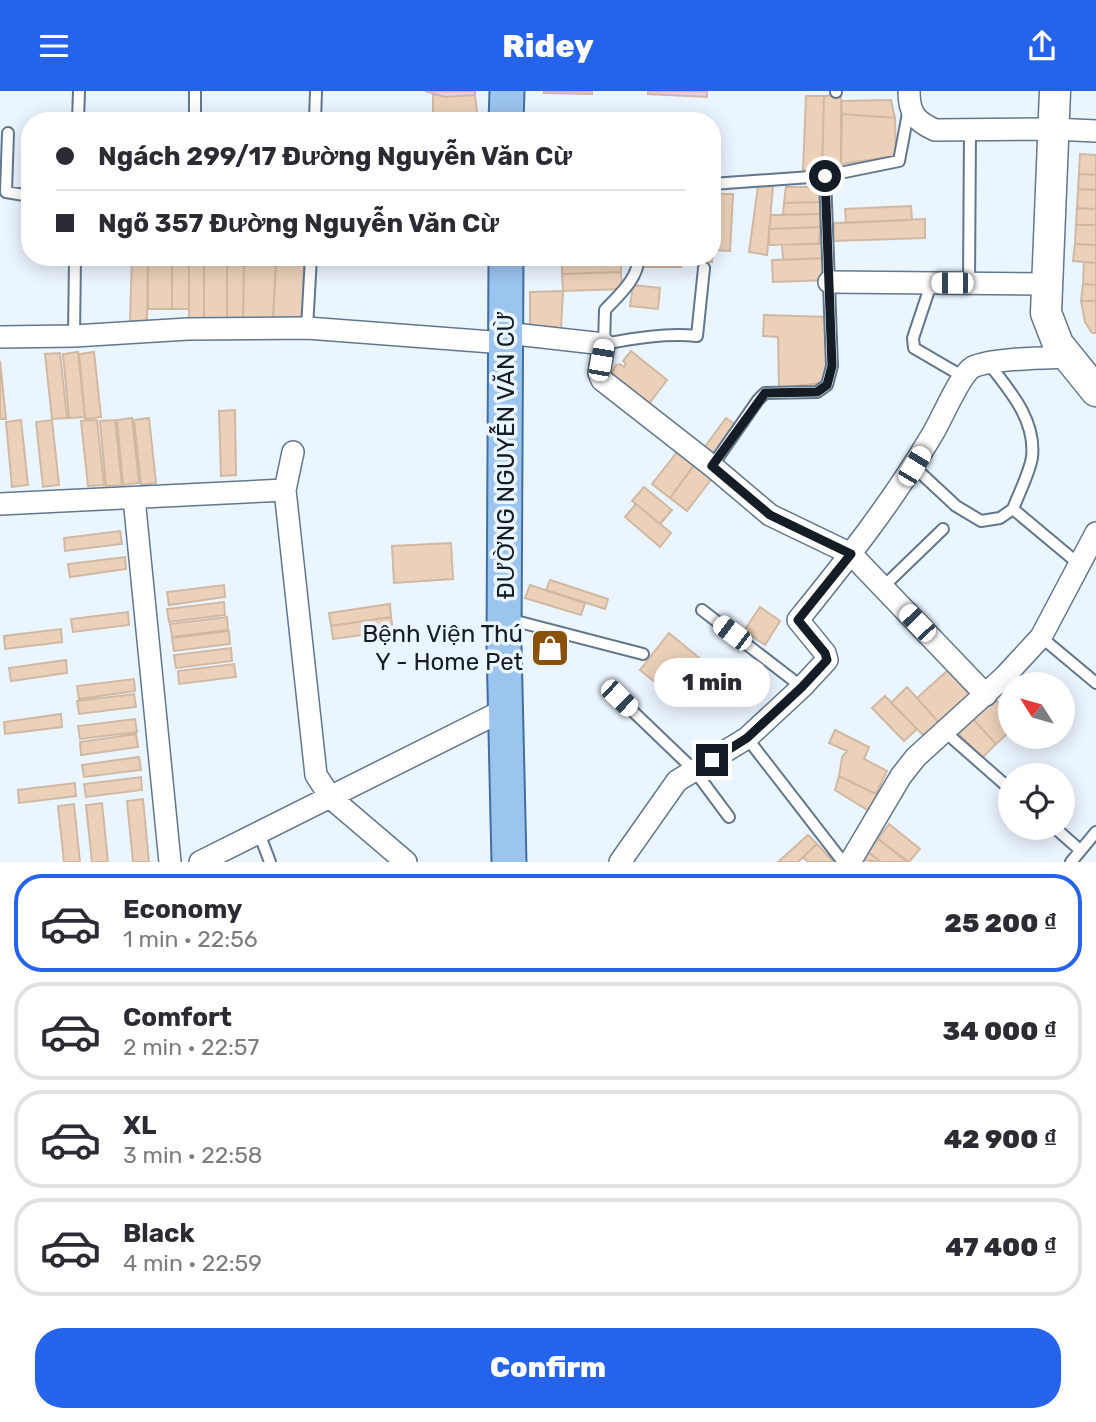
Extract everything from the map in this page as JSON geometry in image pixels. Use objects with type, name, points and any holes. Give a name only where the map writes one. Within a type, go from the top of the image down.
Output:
[{"type":"main road","points":[[506,112],[507,91]]},
{"type":"main road","points":[[1055,91],[1046,313],[1058,344],[1096,391]]},
{"type":"main road","name":"ĐƯỜNG NGUYỄN VĂN CỪ","points":[[506,266],[505,619],[509,862]]},
{"type":"street","points":[[909,99],[913,117],[935,130],[1096,131]]},
{"type":"street","points":[[829,282],[1047,284]]},
{"type":"street","points":[[0,337],[74,336],[188,329],[307,328],[604,344],[599,373],[602,380],[770,515],[851,554],[986,695]]},
{"type":"street","points":[[620,862],[677,781],[747,738],[827,660],[825,653],[798,620],[851,554],[914,466],[946,412],[962,376],[974,367],[989,364],[1069,357]]},
{"type":"street","points":[[293,452],[285,490],[316,775],[331,798],[407,862]]},
{"type":"street","points":[[0,504],[285,490]]},
{"type":"street","points":[[134,498],[170,862]]},
{"type":"street","points":[[850,862],[901,776],[916,757],[986,695],[1041,637],[1096,533]]},
{"type":"street","points":[[200,862],[506,709]]},
{"type":"lane","points":[[78,112],[79,91]]},
{"type":"lane","points":[[195,91],[195,112]]},
{"type":"lane","points":[[315,112],[316,91]]},
{"type":"lane","points":[[721,183],[825,176],[899,161],[909,99]]},
{"type":"lane","points":[[970,130],[970,283]]},
{"type":"lane","points":[[8,132],[6,192],[21,194]]},
{"type":"lane","points":[[712,466],[765,393],[817,392],[827,385],[832,366],[825,176]]},
{"type":"lane","points":[[74,336],[75,266]]},
{"type":"lane","points":[[307,328],[310,266]]},
{"type":"lane","points":[[639,266],[623,291],[605,310],[604,344],[636,338],[697,336],[704,268]]},
{"type":"lane","points":[[931,283],[914,338],[914,348],[962,376]]},
{"type":"lane","points":[[914,466],[956,506],[981,521],[1000,518],[1013,509],[1032,458],[1030,434],[1021,405],[989,364]]},
{"type":"lane","points":[[1013,509],[1080,565]]},
{"type":"lane","points":[[883,587],[943,529]]},
{"type":"lane","points":[[702,610],[802,687]]},
{"type":"lane","points":[[505,619],[643,654]]},
{"type":"lane","points":[[1041,637],[1096,683]]},
{"type":"lane","points":[[619,698],[694,771],[729,817]]},
{"type":"lane","points":[[944,731],[998,778]]},
{"type":"lane","points":[[747,738],[843,862]]},
{"type":"lane","points":[[1071,862],[1096,832]]},
{"type":"lane","points":[[259,833],[270,862]]},
{"type":"lane","points":[[1069,840],[1080,850]]},
{"type":"building","points":[[425,91],[475,91],[475,95],[445,97]]},
{"type":"building","points":[[592,91],[592,94],[544,93]]},
{"type":"building","points":[[648,91],[707,91],[707,97],[648,94]]},
{"type":"building","points":[[433,94],[445,97],[475,95],[477,112],[433,112]]},
{"type":"building","points":[[841,95],[841,171],[822,171],[824,96]]},
{"type":"building","points":[[806,96],[824,96],[822,171],[803,170]]},
{"type":"building","points":[[891,100],[895,118],[842,114],[841,101]]},
{"type":"building","points":[[842,114],[895,118],[896,156],[841,164]]},
{"type":"building","points":[[1080,154],[1096,155],[1096,175],[1079,174]]},
{"type":"building","points":[[1079,174],[1096,175],[1096,190],[1078,189]]},
{"type":"building","points":[[758,186],[773,186],[767,255],[749,252]]},
{"type":"building","points":[[786,187],[818,187],[820,202],[784,203]]},
{"type":"building","points":[[1078,189],[1096,190],[1096,209],[1077,208]]},
{"type":"building","points":[[721,194],[733,194],[730,251],[721,250]]},
{"type":"building","points":[[820,202],[820,214],[783,215],[784,203]]},
{"type":"building","points":[[911,206],[912,220],[846,223],[845,209]]},
{"type":"building","points":[[1077,208],[1096,209],[1096,225],[1076,225]]},
{"type":"building","points":[[820,214],[820,227],[769,229],[771,215]]},
{"type":"building","points":[[925,219],[925,238],[833,241],[834,223]]},
{"type":"building","points":[[1076,225],[1096,225],[1096,245],[1075,244]]},
{"type":"building","points":[[820,227],[819,244],[769,245],[769,229]]},
{"type":"building","points":[[825,243],[826,258],[783,260],[782,245]]},
{"type":"building","points":[[1075,244],[1096,245],[1096,263],[1073,261]]},
{"type":"building","points":[[826,258],[827,280],[773,282],[772,260]]},
{"type":"building","points":[[1084,262],[1096,263],[1096,285],[1083,284]]},
{"type":"building","points":[[132,266],[148,266],[147,321],[130,321]]},
{"type":"building","points":[[148,266],[172,266],[172,309],[148,309]]},
{"type":"building","points":[[172,266],[189,266],[189,309],[172,309]]},
{"type":"building","points":[[189,266],[204,266],[204,319],[189,319]]},
{"type":"building","points":[[204,266],[227,266],[227,318],[204,319]]},
{"type":"building","points":[[227,266],[244,266],[243,319],[227,318]]},
{"type":"building","points":[[244,266],[276,266],[273,319],[243,319]]},
{"type":"building","points":[[276,266],[304,266],[303,320],[273,319]]},
{"type":"building","points":[[562,266],[621,266],[621,272],[562,274]]},
{"type":"building","points":[[645,266],[681,266],[681,267]]},
{"type":"building","points":[[621,272],[622,289],[563,291],[562,274]]},
{"type":"building","points":[[1083,284],[1096,285],[1096,301],[1081,301]]},
{"type":"building","points":[[633,285],[660,288],[658,309],[630,306]]},
{"type":"building","points":[[563,291],[561,329],[530,328],[530,292]]},
{"type":"building","points":[[1081,301],[1096,301],[1096,333],[1092,333],[1085,322]]},
{"type":"building","points":[[764,315],[829,317],[830,366],[821,383],[779,388],[778,337],[763,336]]},
{"type":"building","points":[[631,351],[667,380],[645,409],[610,375],[616,365],[624,367],[626,364],[623,361]]},
{"type":"building","points":[[78,352],[85,417],[69,418],[63,354]]},
{"type":"building","points":[[94,352],[101,417],[85,419],[79,354]]},
{"type":"building","points":[[60,353],[67,418],[52,419],[45,354]]},
{"type":"building","points":[[0,361],[6,419],[0,419]]},
{"type":"building","points":[[235,410],[236,475],[221,476],[219,411]]},
{"type":"building","points":[[132,418],[139,483],[123,485],[117,420]]},
{"type":"building","points":[[149,418],[156,483],[141,485],[134,420]]},
{"type":"building","points":[[726,418],[738,426],[713,461],[701,452]]},
{"type":"building","points":[[21,420],[28,485],[12,487],[6,422]]},
{"type":"building","points":[[52,420],[59,485],[43,487],[36,422]]},
{"type":"building","points":[[97,420],[104,485],[88,486],[81,421]]},
{"type":"building","points":[[115,420],[122,485],[106,486],[100,421]]},
{"type":"building","points":[[678,451],[695,464],[670,498],[652,484]]},
{"type":"building","points":[[695,464],[713,477],[687,511],[670,498]]},
{"type":"building","points":[[644,487],[672,510],[660,524],[632,501]]},
{"type":"building","points":[[636,504],[671,533],[660,547],[625,517]]},
{"type":"building","points":[[120,531],[122,544],[65,551],[64,538]]},
{"type":"building","points":[[451,543],[453,579],[394,583],[392,546]]},
{"type":"building","points":[[125,557],[126,569],[70,577],[68,564]]},
{"type":"building","points":[[550,580],[608,599],[605,609],[546,590]]},
{"type":"building","points":[[224,585],[225,597],[169,605],[167,592]]},
{"type":"building","points":[[530,585],[585,603],[581,615],[525,598]]},
{"type":"building","points":[[224,602],[225,615],[169,622],[167,609]]},
{"type":"building","points":[[390,604],[391,617],[331,626],[329,613]]},
{"type":"building","points":[[760,607],[780,621],[765,645],[744,631]]},
{"type":"building","points":[[128,612],[129,625],[73,632],[71,619]]},
{"type":"building","points":[[227,617],[228,630],[172,637],[170,624]]},
{"type":"building","points":[[391,617],[393,631],[333,639],[331,626]]},
{"type":"building","points":[[61,629],[62,642],[5,649],[4,636]]},
{"type":"building","points":[[229,631],[230,644],[174,651],[172,638]]},
{"type":"building","points":[[669,633],[710,667],[681,703],[640,670]]},
{"type":"building","points":[[231,648],[232,661],[176,668],[174,655]]},
{"type":"building","points":[[66,660],[67,673],[11,681],[9,668]]},
{"type":"building","points":[[234,664],[236,677],[179,684],[178,671]]},
{"type":"building","points":[[948,670],[972,697],[941,725],[917,698]]},
{"type":"building","points":[[134,679],[135,691],[79,699],[77,686]]},
{"type":"building","points":[[907,687],[941,725],[926,738],[891,703]]},
{"type":"building","points":[[134,694],[136,707],[79,714],[77,701]]},
{"type":"building","points":[[885,696],[917,729],[904,741],[872,708]]},
{"type":"building","points":[[993,697],[998,702],[998,742],[996,744],[971,717]]},
{"type":"building","points":[[61,714],[62,727],[5,734],[4,722]]},
{"type":"building","points":[[971,717],[996,744],[982,758],[955,730]]},
{"type":"building","points":[[135,719],[137,732],[80,739],[78,726]]},
{"type":"building","points":[[835,730],[869,747],[864,759],[887,771],[876,794],[839,776],[842,757],[847,751],[829,743]]},
{"type":"building","points":[[136,734],[138,747],[81,755],[80,742]]},
{"type":"building","points":[[139,757],[141,770],[84,777],[82,765]]},
{"type":"building","points":[[839,776],[882,797],[874,814],[835,790]]},
{"type":"building","points":[[141,777],[142,790],[86,797],[84,784]]},
{"type":"building","points":[[75,783],[76,796],[19,803],[18,790]]},
{"type":"building","points":[[143,799],[149,862],[133,862],[127,801]]},
{"type":"building","points":[[102,803],[108,862],[92,862],[86,805]]},
{"type":"building","points":[[74,804],[80,862],[64,862],[58,806]]},
{"type":"building","points":[[889,824],[920,849],[909,862],[878,839]]},
{"type":"building","points":[[808,835],[817,844],[798,862],[778,862]]},
{"type":"building","points":[[878,839],[907,862],[881,862],[868,852]]},
{"type":"building","points":[[817,844],[834,862],[808,862],[803,857]]},
{"type":"building","points":[[868,852],[881,862],[862,860]]},
{"type":"place","name":"Bệnh Viện Thú Y - Home Pet","points":[[550,648]]},
{"type":"route","points":[[712,760],[747,738],[827,660],[825,653],[798,620],[851,554],[770,515],[712,466],[765,393],[817,392],[827,385],[832,366],[825,176]]}]
